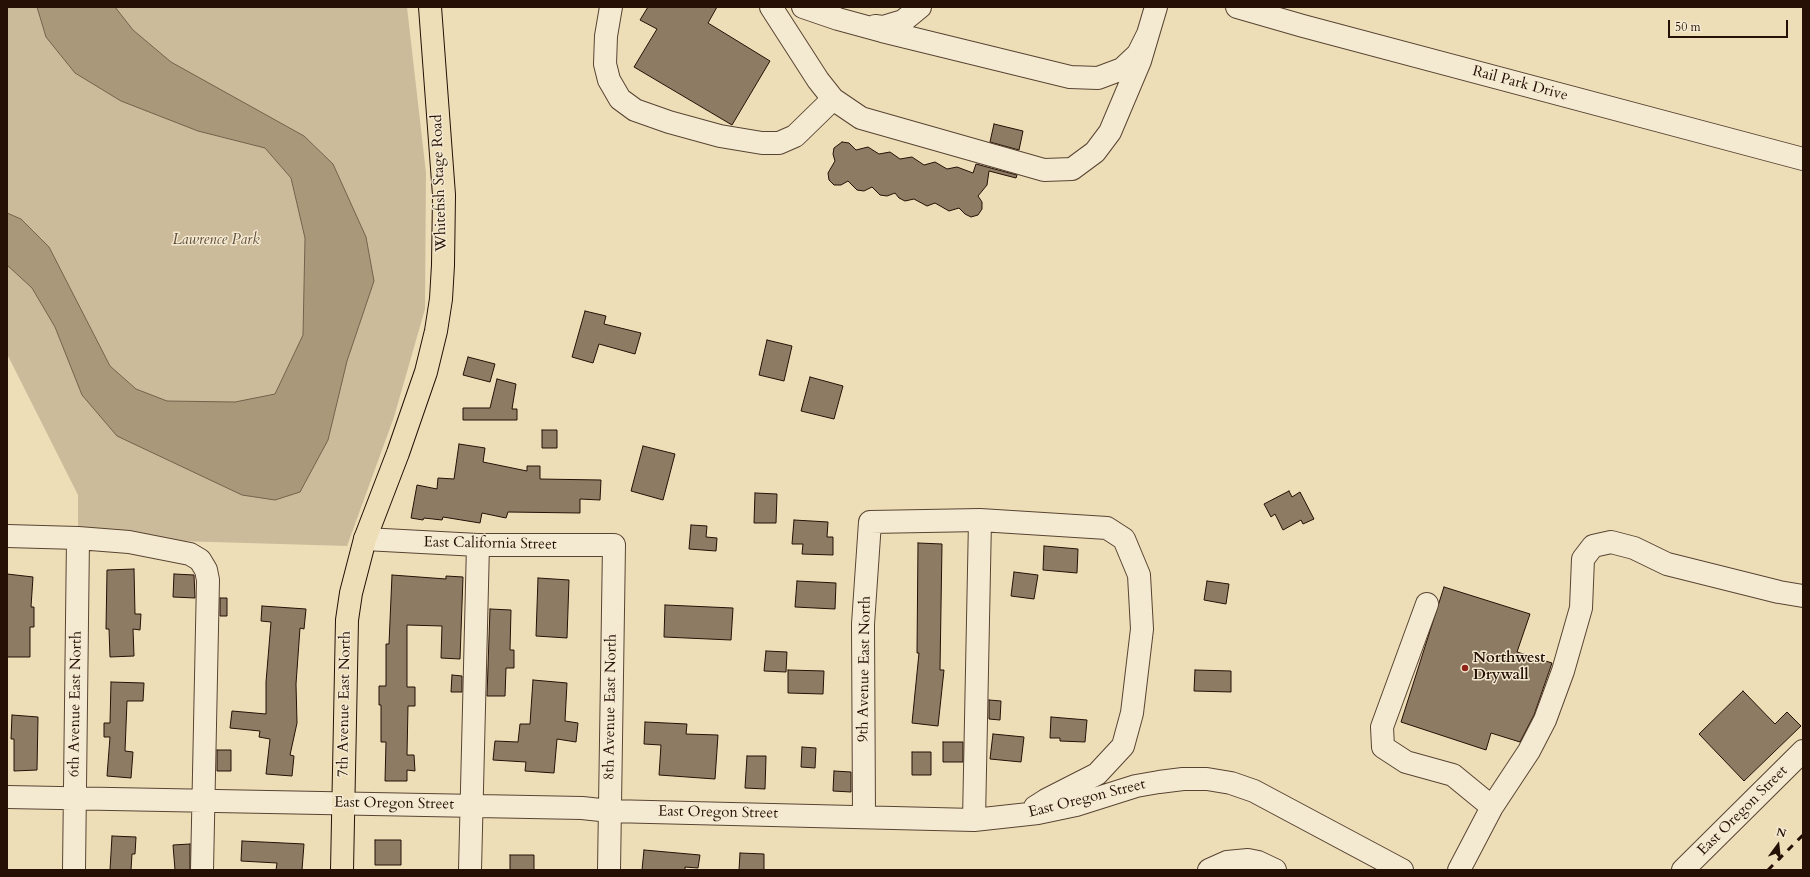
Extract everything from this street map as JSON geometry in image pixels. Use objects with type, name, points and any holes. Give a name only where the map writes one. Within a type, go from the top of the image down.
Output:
[{"type":"main road","name":"Whitefish Stage Road","points":[[365,539],[401,446],[426,372],[436,331],[441,299],[444,265],[444,195],[430,7]]},
{"type":"main road","name":"7th Avenue East North","points":[[342,870],[347,620],[351,592],[365,539]]},
{"type":"street","points":[[611,7],[606,36],[605,64],[609,80],[620,99],[635,110],[669,122],[720,136],[762,144],[779,143],[795,136],[833,99]]},
{"type":"street","points":[[771,7],[818,80],[833,99],[861,118],[1044,170],[1072,169],[1095,152],[1110,132],[1140,61],[1156,7]]},
{"type":"street","points":[[803,7],[852,23],[1070,77],[1098,78],[1122,69],[1138,54],[1148,34]]},
{"type":"street","name":"Rail Park Drive","points":[[1237,7],[1803,159]]},
{"type":"street","points":[[852,23],[883,26],[903,21],[918,9]]},
{"type":"street","points":[[918,9],[912,19],[916,31],[928,38],[960,50]]},
{"type":"street","points":[[974,820],[980,520],[1107,528],[1124,539],[1140,575],[1142,629],[1132,713],[1123,746],[1097,774],[1046,800],[1024,815]]},
{"type":"street","name":"9th Avenue East North","points":[[864,816],[863,624],[870,522],[980,520]]},
{"type":"street","points":[[7,536],[78,538],[129,542],[190,554],[200,560],[206,570],[208,580],[202,870]]},
{"type":"street","name":"6th Avenue East North","points":[[74,870],[78,538]]},
{"type":"street","name":"East California Street","points":[[365,539],[478,545],[614,545]]},
{"type":"street","points":[[1458,870],[1492,807],[1529,751],[1545,720],[1581,608],[1583,559],[1593,546],[1611,542],[1634,548],[1667,564],[1779,592],[1803,596]]},
{"type":"street","points":[[470,870],[478,545]]},
{"type":"street","name":"8th Avenue East North","points":[[609,870],[614,545]]},
{"type":"street","points":[[1427,604],[1382,727],[1384,747],[1406,762],[1453,775],[1492,807]]},
{"type":"street","name":"East Oregon Street","points":[[1683,870],[1803,751]]},
{"type":"street","name":"East Oregon Street","points":[[7,797],[582,808],[610,811],[864,816],[974,820],[1024,815],[1076,804],[1144,785],[1183,779],[1207,779],[1231,783],[1254,791],[1402,870]]},
{"type":"street","points":[[1209,870],[1227,862],[1248,860],[1258,862],[1275,870]]},
{"type":"green space","name":"Lawrence Park","points":[[7,7],[407,7],[426,173],[425,309],[394,417],[347,546],[78,538],[78,495],[7,354]]},
{"type":"shaded area","points":[[37,7],[115,7],[133,30],[171,62],[304,136],[333,164],[366,237],[374,281],[347,361],[328,440],[300,492],[275,500],[242,495],[117,436],[82,395],[55,327],[32,288],[7,265],[7,213],[21,219],[49,247],[110,366],[136,389],[167,401],[235,402],[275,394],[303,335],[305,238],[291,178],[265,148],[198,131],[121,101],[75,73],[46,37]]},
{"type":"building","points":[[648,7],[717,7],[708,23],[770,61],[732,125],[634,67],[657,29],[640,20]]},
{"type":"building","points":[[994,124],[1023,131],[1019,150],[990,142]]},
{"type":"building","points":[[842,142],[849,143],[856,150],[868,147],[879,154],[890,152],[900,159],[912,157],[924,165],[935,162],[947,169],[957,167],[973,173],[976,164],[1017,175],[1016,178],[989,171],[987,185],[978,196],[982,202],[982,209],[978,215],[971,217],[959,208],[949,211],[935,203],[927,206],[914,199],[905,201],[899,198],[895,193],[887,196],[880,195],[872,187],[864,191],[857,190],[848,181],[841,185],[834,185],[829,180],[828,173],[835,161],[833,154],[834,148]]},
{"type":"building","points":[[585,311],[606,316],[604,324],[641,333],[635,354],[599,344],[593,363],[572,357]]},
{"type":"building","points":[[767,340],[792,346],[784,381],[759,375]]},
{"type":"building","points":[[468,357],[495,364],[490,382],[463,375]]},
{"type":"building","points":[[810,377],[843,386],[834,419],[801,411]]},
{"type":"building","points":[[497,379],[516,384],[512,409],[517,409],[517,420],[463,420],[463,408],[490,408]]},
{"type":"building","points":[[542,430],[557,430],[557,448],[542,448]]},
{"type":"building","points":[[459,444],[485,448],[483,462],[527,471],[527,466],[540,466],[540,479],[601,480],[600,500],[580,499],[580,513],[508,512],[506,518],[482,513],[480,523],[443,517],[442,520],[424,518],[423,520],[411,518],[417,485],[437,489],[438,478],[454,479]]},
{"type":"building","points":[[643,446],[675,454],[663,500],[631,491]]},
{"type":"building","points":[[1289,491],[1292,497],[1300,492],[1314,519],[1303,524],[1301,520],[1283,530],[1275,514],[1271,517],[1264,504]]},
{"type":"building","points":[[755,493],[777,494],[776,523],[754,523]]},
{"type":"building","points":[[794,520],[828,522],[827,537],[833,537],[833,555],[802,554],[803,544],[792,544]]},
{"type":"building","points":[[691,525],[707,526],[706,537],[717,538],[716,551],[689,549]]},
{"type":"building","points":[[918,543],[942,544],[940,670],[944,670],[938,726],[912,723],[919,653],[917,653]]},
{"type":"building","points":[[1044,546],[1078,549],[1077,573],[1043,570]]},
{"type":"building","points":[[134,569],[135,614],[141,614],[140,630],[133,629],[134,656],[110,657],[109,629],[106,629],[107,570]]},
{"type":"building","points":[[1014,572],[1038,575],[1034,599],[1011,596]]},
{"type":"building","points":[[7,574],[33,577],[31,607],[34,607],[34,627],[30,627],[30,657],[7,657]]},
{"type":"building","points":[[174,574],[194,575],[195,598],[173,597]]},
{"type":"building","points":[[392,575],[446,579],[446,576],[463,577],[460,659],[441,658],[442,626],[407,625],[407,687],[415,687],[415,706],[408,706],[407,755],[414,755],[415,771],[407,770],[407,781],[385,781],[386,742],[381,742],[381,705],[379,705],[379,686],[386,686],[386,644],[389,644]]},
{"type":"building","points":[[538,578],[569,580],[567,638],[536,636]]},
{"type":"building","points":[[797,581],[836,583],[835,609],[795,607]]},
{"type":"building","points":[[1207,581],[1229,584],[1226,604],[1204,600]]},
{"type":"building","name":"Northwest Drywall","points":[[1444,587],[1530,614],[1517,652],[1552,663],[1534,715],[1520,742],[1491,733],[1486,750],[1401,722]]},
{"type":"building","points":[[220,598],[227,598],[227,616],[220,616]]},
{"type":"building","points":[[665,605],[733,608],[731,640],[664,637]]},
{"type":"building","points":[[262,606],[306,609],[304,629],[300,628],[296,684],[297,723],[290,755],[294,756],[292,776],[266,774],[270,739],[259,737],[260,731],[230,728],[232,711],[266,714],[266,682],[271,622],[261,621]]},
{"type":"building","points":[[490,609],[511,610],[510,650],[514,650],[514,668],[506,668],[505,696],[487,696]]},
{"type":"building","points":[[766,651],[787,652],[786,672],[764,671]]},
{"type":"building","points":[[788,670],[824,671],[823,694],[788,693]]},
{"type":"building","points":[[1195,670],[1231,671],[1231,692],[1194,691]]},
{"type":"building","points":[[452,675],[462,676],[462,692],[451,692]]},
{"type":"building","points":[[533,680],[567,683],[565,721],[578,723],[576,742],[557,739],[554,773],[525,771],[526,762],[493,760],[495,741],[518,742],[520,724],[530,724]]},
{"type":"building","points":[[111,682],[144,683],[143,701],[127,701],[125,751],[133,752],[131,778],[107,776],[110,737],[104,737],[104,723],[110,723]]},
{"type":"building","points":[[1743,691],[1775,724],[1787,712],[1801,726],[1744,781],[1699,734]]},
{"type":"building","points":[[989,700],[1001,701],[1000,720],[989,719]]},
{"type":"building","points":[[12,715],[38,717],[37,770],[14,771],[14,739],[11,739]]},
{"type":"building","points":[[1051,717],[1087,720],[1085,742],[1060,741],[1060,738],[1050,738]]},
{"type":"building","points":[[645,722],[687,724],[686,734],[718,735],[715,779],[659,775],[661,745],[644,744]]},
{"type":"building","points":[[993,734],[1024,737],[1021,762],[990,759]]},
{"type":"building","points":[[943,742],[963,742],[963,762],[943,762]]},
{"type":"building","points":[[802,747],[816,748],[815,768],[801,767]]},
{"type":"building","points":[[217,750],[231,750],[231,771],[217,771]]},
{"type":"building","points":[[912,752],[931,752],[931,775],[912,775]]},
{"type":"building","points":[[747,756],[766,756],[765,789],[745,788]]},
{"type":"building","points":[[834,771],[851,772],[851,792],[833,791]]},
{"type":"building","points":[[112,836],[136,837],[135,854],[132,854],[131,870],[110,870]]},
{"type":"building","points":[[375,840],[401,840],[401,865],[375,865]]},
{"type":"building","points":[[242,841],[304,844],[302,870],[276,870],[277,863],[241,861]]},
{"type":"building","points":[[190,844],[190,870],[175,870],[173,845]]},
{"type":"building","points":[[644,850],[700,855],[698,868],[685,867],[685,870],[642,870]]},
{"type":"building","points":[[740,853],[764,854],[764,870],[739,870]]},
{"type":"building","points":[[510,855],[534,855],[534,870],[510,870]]},
{"type":"railway","points":[[1768,870],[1803,835]]},
{"type":"place","name":"Northwest Drywall","points":[[1465,668]]}]
